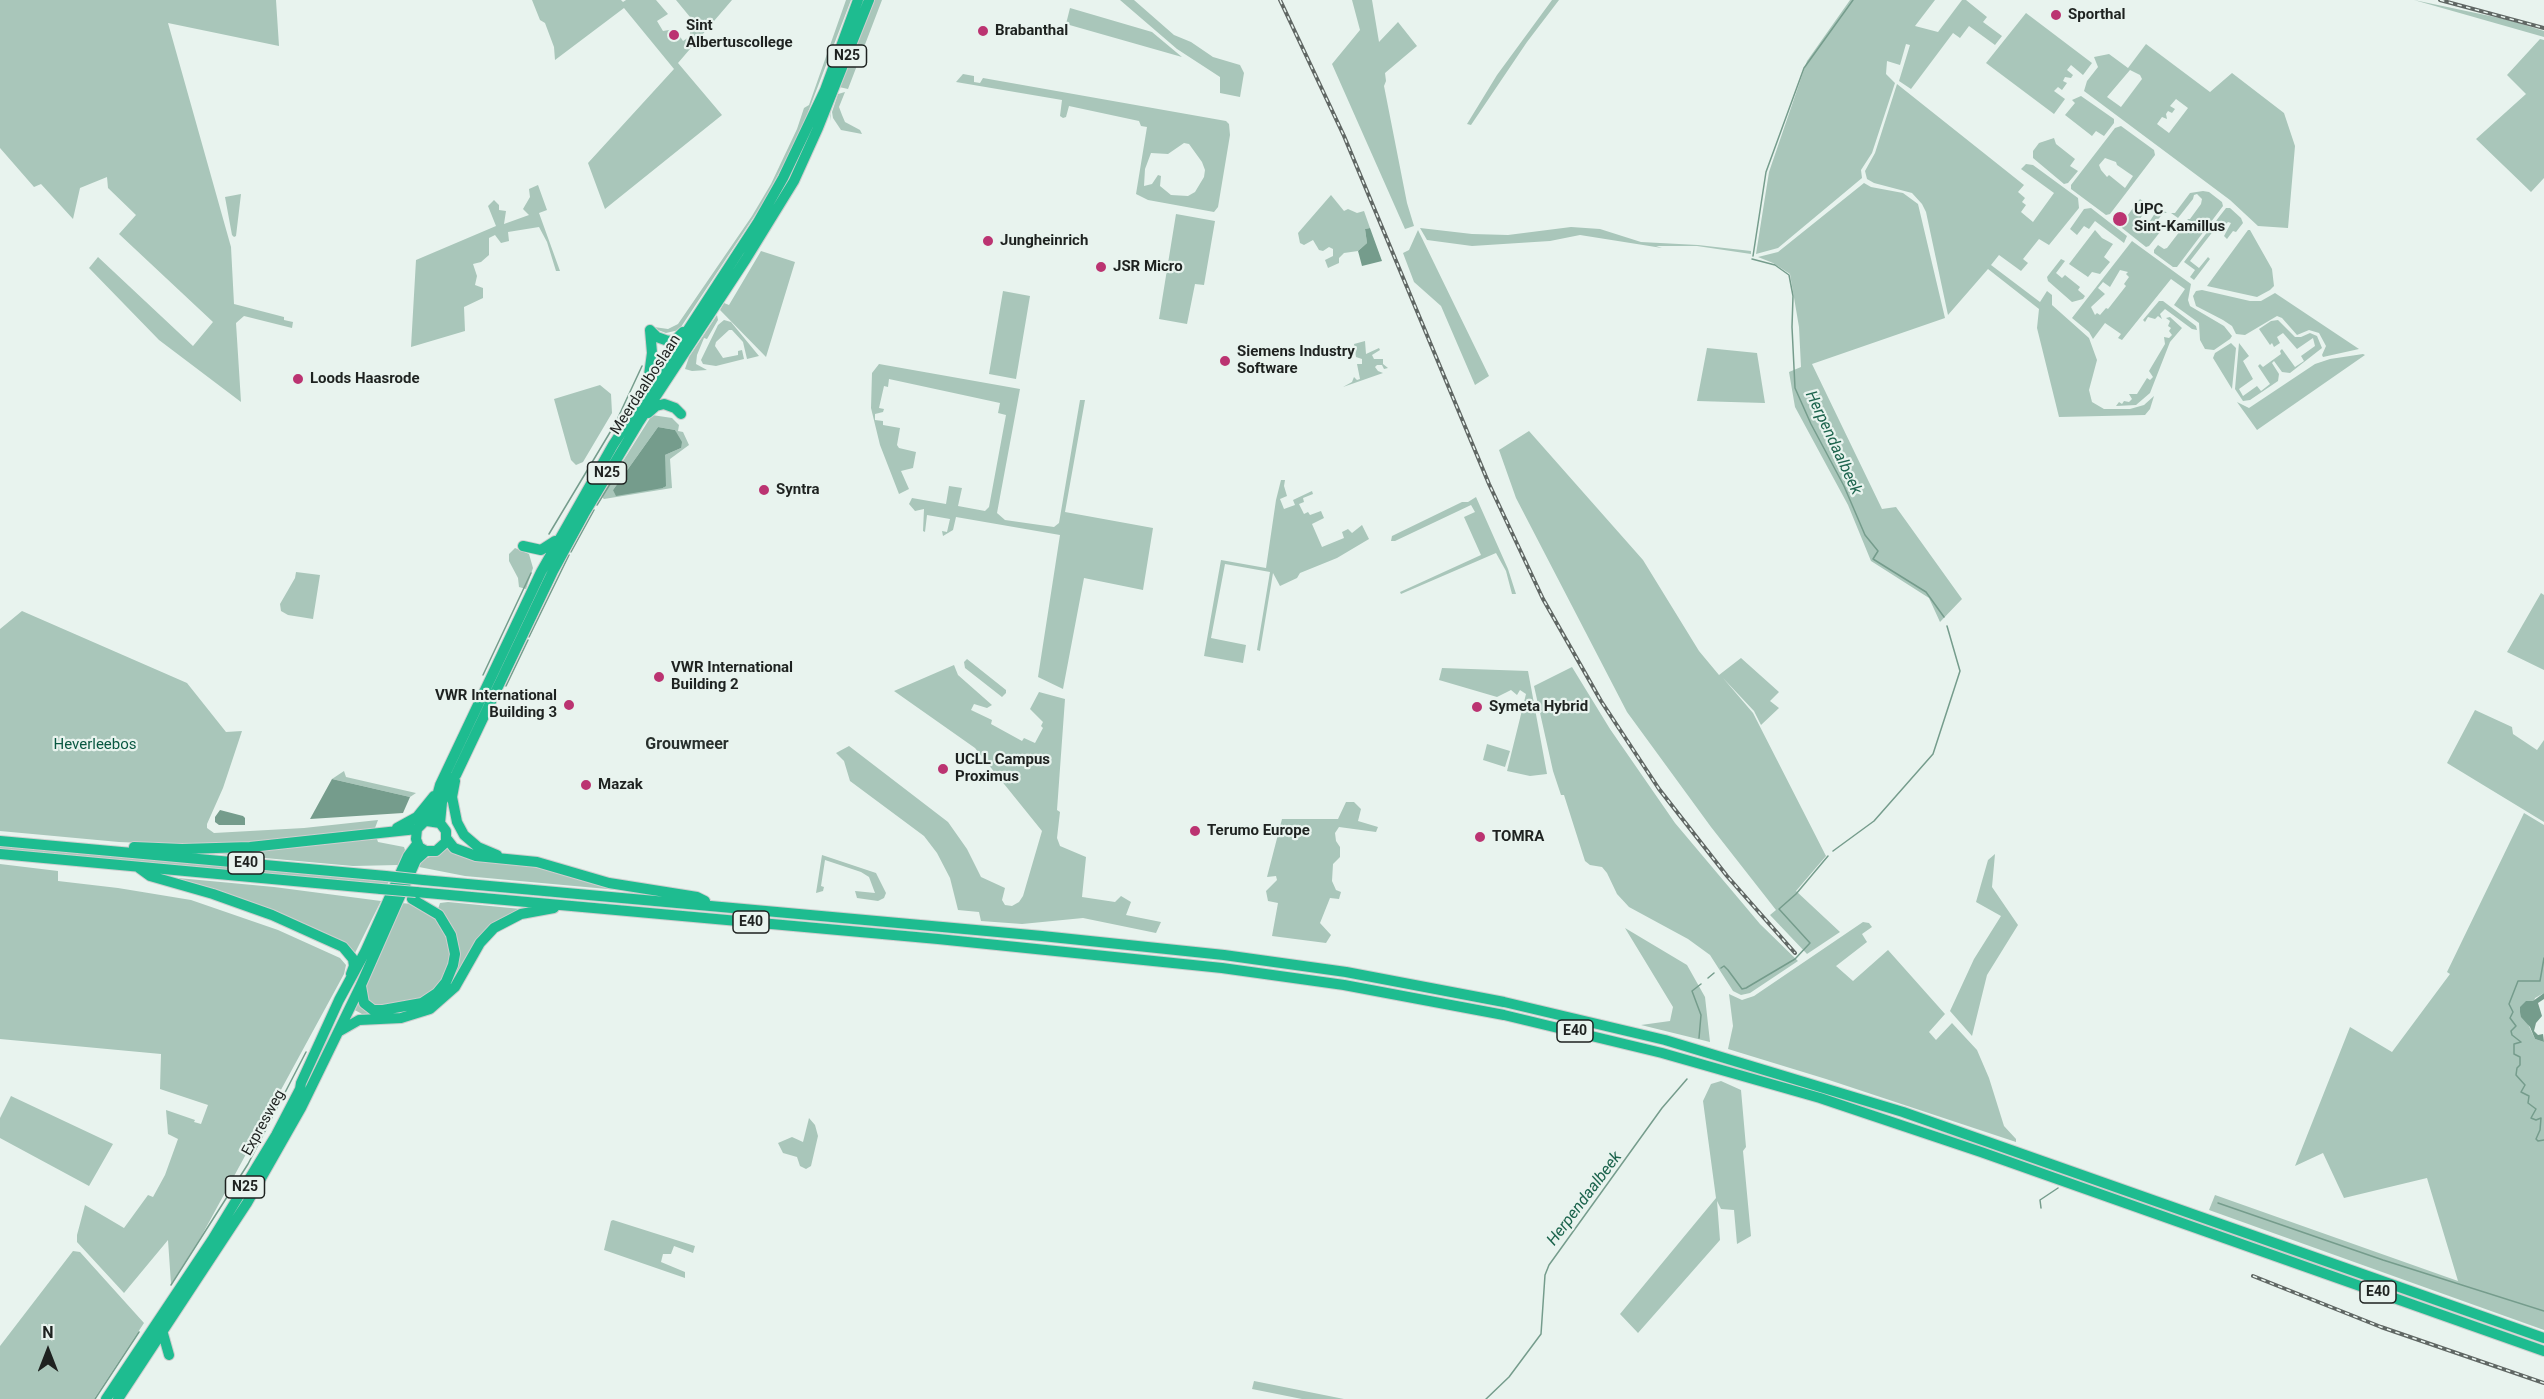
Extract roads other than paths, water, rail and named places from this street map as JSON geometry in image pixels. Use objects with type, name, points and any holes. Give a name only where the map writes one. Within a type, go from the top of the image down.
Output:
[{"type":"highway","name":"Meerdaalboslaan","points":[[417,829],[427,821],[434,808],[440,785],[541,572],[546,553],[558,538],[646,394],[758,222],[793,158],[825,90],[858,0]]},
{"type":"highway","name":"Meerdaalboslaan","points":[[440,823],[445,793],[456,775],[553,571],[584,514],[639,422],[740,269],[794,181],[825,112],[869,0]]},
{"type":"highway","points":[[646,394],[652,353],[650,330],[663,340],[675,340],[698,317]]},
{"type":"highway","points":[[639,422],[661,404],[675,408],[681,414]]},
{"type":"highway","points":[[541,572],[534,555],[523,546],[546,553],[553,571]]},
{"type":"highway","points":[[456,775],[453,808],[464,835],[478,846],[509,858]]},
{"type":"highway","points":[[387,832],[407,825],[417,817],[431,802],[440,785]]},
{"type":"highway","points":[[427,821],[440,823],[446,831],[447,839],[454,848],[462,852],[476,856],[509,858],[557,866],[609,883],[697,897],[716,906]]},
{"type":"highway","points":[[105,851],[119,846],[182,849],[260,846],[417,829],[422,847]]},
{"type":"highway","name":"N25","points":[[422,847],[440,849],[447,839]]},
{"type":"highway","name":"E40","points":[[0,841],[1020,934],[1224,955],[1347,972],[1504,1002],[1665,1040],[1823,1086],[1984,1139],[2544,1338]]},
{"type":"highway","name":"Expresweg","points":[[106,1399],[237,1200],[276,1135],[300,1089],[345,988],[358,968],[408,856],[422,847]]},
{"type":"highway","name":"Expresweg","points":[[118,1399],[150,1348],[155,1326],[247,1203],[306,1098],[361,985],[422,847]]},
{"type":"highway","name":"E40","points":[[0,854],[398,890],[414,896],[563,905],[1140,959],[1333,983],[1424,999],[1583,1033],[1752,1078],[1899,1124],[2544,1351]]},
{"type":"highway","points":[[136,867],[150,876],[213,894],[272,915],[343,947],[350,954],[354,966],[345,988]]},
{"type":"highway","points":[[361,985],[364,1003],[373,1010],[383,1010],[416,1006],[431,998],[446,982],[455,954],[451,935],[439,915],[414,896]]},
{"type":"highway","points":[[337,1033],[351,1022],[365,1019],[401,1018],[430,1009],[454,987],[480,943],[494,928],[521,914],[563,905]]},
{"type":"highway","name":"N25","points":[[348,1010],[345,999],[358,968]]},
{"type":"highway","points":[[348,1010],[355,1016],[365,1019]]},
{"type":"highway","points":[[150,1348],[158,1347],[169,1355],[155,1326]]},
{"type":"waterway","name":"Herpendaalbeek","points":[[1753,256],[1766,172],[1804,68],[1853,0]]},
{"type":"waterway","name":"Herpendaalbeek","points":[[1752,259],[1775,265],[1789,275],[1793,296],[1795,388],[1844,486],[1865,535],[1878,551],[1873,559],[1926,592],[1944,617]]},
{"type":"waterway","points":[[549,534],[615,424],[642,366]]},
{"type":"waterway","points":[[597,505],[623,463]]},
{"type":"waterway","points":[[571,552],[594,510]]},
{"type":"waterway","points":[[529,637],[569,555]]},
{"type":"waterway","points":[[483,675],[531,573]]},
{"type":"waterway","name":"Herpendaalbeek","points":[[1833,851],[1874,821],[1933,754],[1960,671],[1947,626]]},
{"type":"waterway","points":[[506,686],[528,640]]},
{"type":"waterway","name":"Herpendaalbeek","points":[[1721,968],[1724,966],[1742,989],[1795,959],[1810,943],[1779,909],[1796,894],[1828,856]]},
{"type":"waterway","points":[[2544,958],[2540,981],[2518,981],[2509,1004],[2513,1012],[2510,1018],[2516,1026],[2511,1031],[2512,1035],[2521,1042],[2514,1044],[2514,1054],[2520,1057],[2516,1075],[2525,1085],[2521,1092],[2529,1096],[2528,1103],[2536,1109],[2531,1118],[2536,1120],[2541,1118],[2540,1130],[2536,1139],[2544,1140]]},
{"type":"waterway","name":"Herpendaalbeek","points":[[1708,978],[1714,973]]},
{"type":"waterway","name":"Herpendaalbeek","points":[[1699,1038],[1701,1015],[1692,991],[1701,984]]},
{"type":"waterway","points":[[171,1285],[248,1164],[306,1052]]},
{"type":"waterway","name":"Herpendaalbeek","points":[[1486,1399],[1509,1377],[1541,1334],[1545,1275],[1549,1265],[1662,1108],[1687,1079]]},
{"type":"waterway","points":[[2041,1208],[2040,1200],[2058,1188]]},
{"type":"waterway","points":[[2218,1203],[2383,1260],[2544,1311]]},
{"type":"waterway","points":[[95,1399],[139,1332]]},
{"type":"railway","points":[[1280,0],[1344,136],[1489,484],[1543,599],[1601,701],[1659,789],[1727,876],[1795,953]]},
{"type":"railway","points":[[2440,0],[2544,28]]},
{"type":"railway","points":[[2253,1276],[2381,1327],[2544,1383]]},
{"type":"place","name":"Sporthal","points":[[2056,15]]},
{"type":"place","name":"Brabanthal","points":[[983,31]]},
{"type":"place","name":"Sint Albertuscollege","points":[[674,35]]},
{"type":"place","name":"UPC Sint-Kamillus","points":[[2120,219]]},
{"type":"place","name":"Jungheinrich","points":[[988,241]]},
{"type":"place","name":"JSR Micro","points":[[1101,267]]},
{"type":"place","name":"Siemens Industry Software","points":[[1225,361]]},
{"type":"place","name":"Loods Haasrode","points":[[298,379]]},
{"type":"place","name":"Syntra","points":[[764,490]]},
{"type":"place","name":"VWR International Building 2","points":[[659,677]]},
{"type":"place","name":"VWR International Building 3","points":[[569,705]]},
{"type":"place","name":"Symeta Hybrid","points":[[1477,707]]},
{"type":"place","name":"UCLL Campus Proximus","points":[[943,769]]},
{"type":"place","name":"Mazak","points":[[586,785]]},
{"type":"place","name":"Terumo Europe","points":[[1195,831]]},
{"type":"place","name":"TOMRA","points":[[1480,837]]},
{"type":"district","name":"Grouwmeer","points":[[687,745]]},
{"type":"park label","name":"Heverleebos","points":[[95,745]]}]
